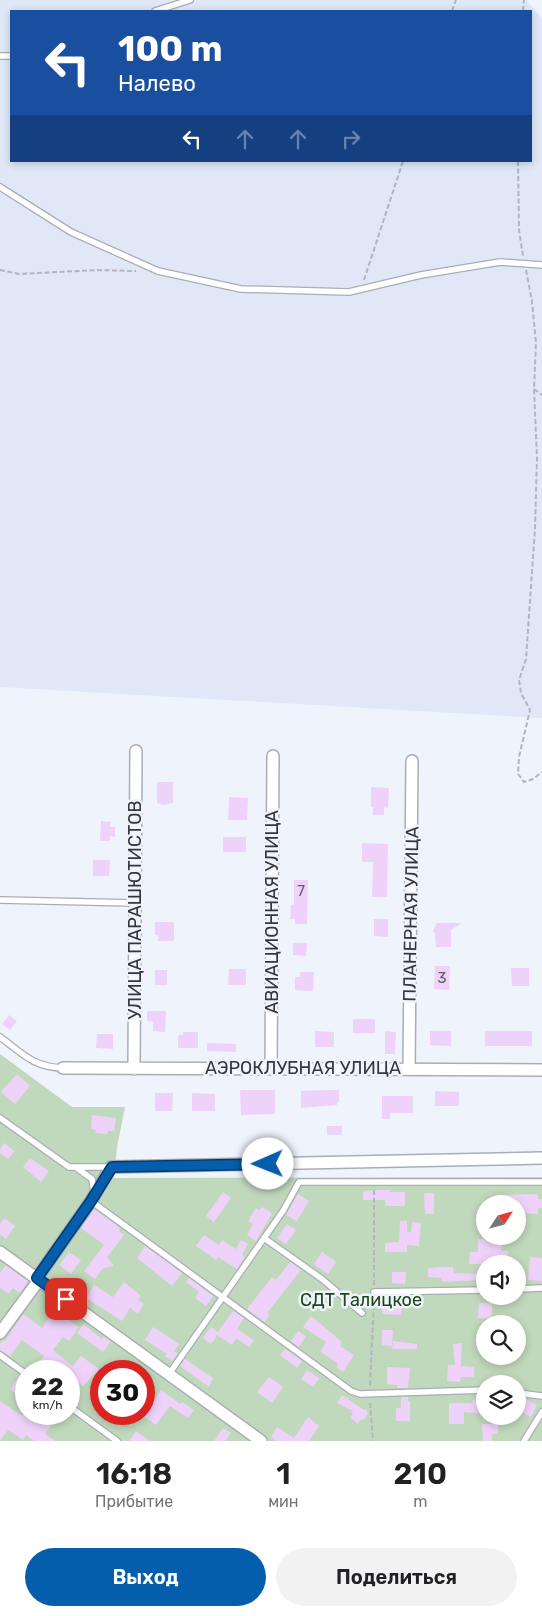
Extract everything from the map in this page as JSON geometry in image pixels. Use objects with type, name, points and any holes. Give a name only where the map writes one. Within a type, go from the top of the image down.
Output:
[{"type":"street","name":"УЛИЦА ПАРАШЮТИСТОВ","points":[[134,1069],[136,751]]},
{"type":"street","name":"АВИАЦИОННАЯ УЛИЦА","points":[[272,1068],[273,756]]},
{"type":"street","name":"ПЛАНЕРНАЯ УЛИЦА","points":[[410,1068],[412,760]]},
{"type":"street","name":"АЭРОКЛУБНАЯ УЛИЦА","points":[[63,1068],[542,1070]]},
{"type":"street","points":[[0,1333],[36,1284],[37,1278],[93,1198],[112,1167],[542,1158]]},
{"type":"street","points":[[0,1252],[260,1441]]},
{"type":"lane","points":[[158,10],[190,0]]},
{"type":"lane","points":[[0,187],[71,232],[158,271],[241,289],[349,292],[421,275],[500,262],[542,265]]},
{"type":"lane","points":[[0,900],[135,902]]},
{"type":"lane","points":[[0,1037],[39,1065],[63,1068]]},
{"type":"lane","points":[[0,1118],[62,1164],[76,1168],[112,1167]]},
{"type":"lane","points":[[76,1168],[92,1179],[93,1198],[356,1394],[476,1390]]},
{"type":"lane","points":[[169,1374],[264,1238],[299,1182],[542,1182]]},
{"type":"lane","points":[[264,1238],[322,1280],[362,1313]]},
{"type":"lane","points":[[526,1289],[542,1288]]},
{"type":"lane","points":[[374,1292],[476,1290]]},
{"type":"lane","points":[[0,1355],[15,1366]]},
{"type":"lane","points":[[526,1394],[542,1396]]},
{"type":"lane","points":[[524,1441],[542,1412]]},
{"type":"lane","points":[[80,1414],[117,1441]]},
{"type":"path","points":[[361,289],[403,162]]},
{"type":"path","points":[[518,162],[519,230],[532,301],[536,343],[534,389],[537,458],[536,528],[526,659],[519,680],[521,694],[530,710],[519,757],[518,774],[524,782],[533,779],[542,772]]},
{"type":"path","points":[[0,270],[19,274],[97,270],[158,271]]},
{"type":"path","points":[[534,389],[542,394]]},
{"type":"path","points":[[373,1441],[370,1393],[374,1292],[374,1183]]},
{"type":"shaded area","points":[[0,0],[527,0],[542,19],[542,718],[0,687]]},
{"type":"green space","name":"СДТ Талицкое","points":[[0,1054],[72,1107],[125,1107],[117,1147],[114,1178],[542,1177],[542,1441],[0,1441]]},
{"type":"building","points":[[157,782],[173,782],[173,803],[163,805],[157,803]]},
{"type":"building","points":[[371,787],[389,788],[388,808],[384,807],[384,815],[373,815]]},
{"type":"building","points":[[229,797],[248,798],[247,820],[228,820]]},
{"type":"building","points":[[101,821],[111,822],[110,827],[115,827],[115,837],[110,836],[110,841],[100,841]]},
{"type":"building","points":[[223,837],[246,837],[246,852],[223,852]]},
{"type":"building","points":[[362,843],[388,844],[387,897],[372,897],[373,862],[362,862]]},
{"type":"building","points":[[93,860],[110,860],[109,876],[93,876]]},
{"type":"building","points":[[294,880],[308,880],[307,924],[295,924],[295,919],[290,919],[291,905],[294,905]]},
{"type":"building","points":[[374,919],[388,919],[388,937],[374,936]]},
{"type":"building","points":[[155,922],[174,922],[174,941],[158,941],[158,935],[155,935]]},
{"type":"building","points":[[437,923],[462,923],[451,930],[451,947],[436,947],[435,933],[433,931]]},
{"type":"building","points":[[293,943],[307,943],[306,956],[293,955]]},
{"type":"building","points":[[435,966],[450,966],[449,990],[434,989]]},
{"type":"building","points":[[511,968],[529,968],[529,986],[512,986]]},
{"type":"building","points":[[229,969],[246,969],[246,985],[228,985]]},
{"type":"building","points":[[155,970],[167,970],[167,985],[155,985]]},
{"type":"building","points":[[300,972],[314,972],[313,991],[295,990],[295,977],[300,977]]},
{"type":"building","points":[[147,1011],[166,1011],[165,1032],[153,1031],[153,1022],[147,1021]]},
{"type":"building","points":[[9,1015],[17,1021],[10,1030],[2,1024]]},
{"type":"building","points":[[353,1019],[375,1019],[375,1033],[353,1033]]},
{"type":"building","points":[[315,1031],[334,1032],[334,1047],[315,1047]]},
{"type":"building","points":[[385,1031],[396,1032],[395,1054],[385,1054]]},
{"type":"building","points":[[430,1031],[451,1031],[451,1046],[430,1045]]},
{"type":"building","points":[[485,1031],[532,1031],[532,1046],[485,1046]]},
{"type":"building","points":[[183,1032],[198,1032],[198,1048],[178,1048],[178,1035],[183,1035]]},
{"type":"building","points":[[97,1034],[113,1034],[113,1049],[96,1048]]},
{"type":"building","points":[[207,1043],[236,1044],[236,1052],[207,1051]]},
{"type":"building","points":[[17,1074],[30,1086],[15,1104],[1,1092]]},
{"type":"building","points":[[240,1090],[275,1090],[275,1114],[241,1115]]},
{"type":"building","points":[[339,1090],[339,1102],[337,1102],[337,1105],[301,1108],[301,1091]]},
{"type":"building","points":[[435,1091],[459,1092],[459,1106],[435,1106]]},
{"type":"building","points":[[155,1093],[173,1093],[172,1111],[155,1111]]},
{"type":"building","points":[[192,1093],[215,1094],[215,1111],[192,1111]]},
{"type":"building","points":[[382,1096],[413,1096],[413,1113],[390,1113],[390,1119],[382,1119]]},
{"type":"building","points":[[92,1115],[116,1118],[114,1131],[108,1131],[107,1134],[95,1133],[96,1130],[91,1129]]},
{"type":"building","points":[[327,1126],[342,1126],[342,1135],[327,1135]]},
{"type":"building","points":[[4,1143],[15,1151],[8,1159],[0,1153]]},
{"type":"building","points":[[30,1158],[49,1171],[41,1182],[23,1167]]},
{"type":"building","points":[[390,1190],[390,1192],[405,1192],[405,1206],[385,1206],[385,1200],[363,1200],[363,1191]]},
{"type":"building","points":[[223,1192],[231,1198],[214,1222],[206,1216]]},
{"type":"building","points":[[424,1193],[434,1193],[434,1214],[425,1214]]},
{"type":"building","points":[[298,1194],[309,1201],[297,1221],[286,1215]]},
{"type":"building","points":[[538,1194],[538,1199],[542,1199],[542,1208],[538,1208],[538,1214],[526,1213],[526,1195],[502,1195]]},
{"type":"building","points":[[262,1207],[272,1213],[256,1241],[247,1235],[253,1224],[248,1221],[256,1208],[259,1210]]},
{"type":"building","points":[[94,1209],[120,1228],[119,1231],[124,1235],[107,1257],[114,1266],[103,1268],[95,1279],[84,1271],[104,1245],[81,1228]]},
{"type":"building","points":[[4,1218],[15,1226],[6,1239],[0,1234],[0,1224]]},
{"type":"building","points":[[400,1221],[407,1221],[407,1232],[411,1232],[412,1222],[421,1223],[419,1246],[407,1245],[407,1252],[385,1252],[385,1243],[399,1242]]},
{"type":"building","points":[[287,1224],[296,1230],[286,1244],[277,1238]]},
{"type":"building","points":[[204,1235],[219,1245],[222,1240],[236,1249],[241,1240],[248,1244],[242,1254],[245,1257],[237,1269],[218,1257],[216,1260],[196,1246]]},
{"type":"building","points":[[478,1245],[502,1245],[501,1251],[508,1251],[508,1255],[476,1255],[476,1264],[469,1264],[470,1252],[478,1252]]},
{"type":"building","points":[[145,1246],[182,1273],[172,1286],[137,1258]]},
{"type":"building","points":[[69,1252],[81,1260],[71,1274],[59,1265]]},
{"type":"building","points":[[322,1252],[336,1262],[328,1274],[314,1264]]},
{"type":"building","points":[[530,1257],[542,1258],[542,1281],[528,1280]]},
{"type":"building","points":[[290,1262],[301,1270],[267,1313],[270,1315],[265,1322],[247,1309],[272,1277],[276,1280]]},
{"type":"building","points":[[6,1265],[28,1281],[20,1293],[13,1288],[9,1294],[0,1288],[0,1273]]},
{"type":"building","points":[[453,1267],[454,1273],[476,1274],[476,1280],[442,1282],[442,1278],[428,1277],[428,1268]]},
{"type":"building","points":[[392,1272],[406,1272],[405,1284],[392,1283]]},
{"type":"building","points":[[189,1278],[213,1296],[206,1306],[195,1298],[199,1292],[186,1282]]},
{"type":"building","points":[[124,1282],[141,1296],[138,1300],[144,1304],[138,1314],[130,1308],[122,1321],[86,1298],[94,1285],[113,1297]]},
{"type":"building","points":[[382,1302],[402,1303],[401,1315],[382,1314]]},
{"type":"building","points":[[479,1305],[492,1305],[492,1315],[478,1315]]},
{"type":"building","points":[[54,1310],[79,1327],[69,1341],[63,1337],[53,1350],[65,1360],[41,1360],[44,1356],[22,1340],[10,1356],[0,1350],[0,1344],[3,1340],[5,1341],[23,1314],[42,1328]]},
{"type":"building","points":[[233,1311],[244,1318],[237,1329],[254,1340],[249,1347],[236,1338],[232,1345],[217,1335],[211,1344],[203,1338],[211,1327],[218,1332]]},
{"type":"building","points":[[311,1316],[342,1342],[340,1346],[354,1355],[343,1372],[336,1367],[338,1364],[320,1351],[326,1342],[303,1327]]},
{"type":"building","points":[[83,1324],[102,1339],[104,1337],[111,1341],[103,1352],[77,1333]]},
{"type":"building","points":[[153,1327],[179,1344],[174,1351],[178,1354],[172,1361],[165,1356],[167,1354],[145,1340]]},
{"type":"building","points":[[382,1330],[393,1330],[392,1346],[382,1345]]},
{"type":"building","points":[[298,1331],[306,1336],[299,1347],[291,1341]]},
{"type":"building","points":[[393,1341],[417,1344],[417,1349],[392,1349]]},
{"type":"building","points":[[462,1343],[461,1366],[474,1367],[474,1377],[461,1377],[460,1382],[447,1381],[448,1365],[455,1365],[453,1344]]},
{"type":"building","points":[[285,1349],[302,1361],[297,1368],[280,1355]]},
{"type":"building","points":[[81,1356],[90,1362],[90,1379],[83,1386],[80,1384],[80,1360],[78,1360]]},
{"type":"building","points":[[185,1359],[213,1378],[209,1387],[180,1366]]},
{"type":"building","points":[[387,1367],[410,1368],[408,1388],[397,1388],[397,1385],[387,1384]]},
{"type":"building","points":[[307,1370],[319,1378],[313,1387],[301,1379]]},
{"type":"building","points":[[269,1377],[283,1387],[272,1403],[257,1392]]},
{"type":"building","points":[[15,1382],[15,1392],[10,1389]]},
{"type":"building","points":[[161,1390],[180,1404],[182,1402],[194,1410],[188,1418],[170,1406],[156,1425],[155,1399]]},
{"type":"building","points":[[342,1395],[364,1410],[368,1409],[366,1411],[368,1413],[358,1424],[350,1418],[353,1413],[350,1411],[353,1411],[337,1403]]},
{"type":"building","points":[[401,1397],[408,1397],[408,1401],[410,1401],[410,1421],[396,1421],[396,1408],[401,1408]]},
{"type":"building","points":[[526,1399],[537,1405],[531,1417],[526,1414]]},
{"type":"building","points":[[472,1400],[476,1401],[476,1413],[464,1412],[464,1424],[449,1424],[449,1403],[472,1403]]},
{"type":"building","points":[[0,1401],[15,1411],[15,1425],[51,1425],[45,1434],[55,1441],[34,1441],[26,1435],[23,1440],[8,1430],[0,1441]]},
{"type":"building","points":[[308,1417],[319,1426],[309,1441],[277,1441],[271,1437],[277,1427],[294,1438]]},
{"type":"building","points":[[482,1425],[498,1425],[498,1434],[492,1434],[492,1441],[483,1441]]},
{"type":"building","points":[[223,1428],[231,1433],[225,1441],[214,1441]]},
{"type":"building","points":[[136,1431],[150,1441],[129,1441]]},
{"type":"route","points":[[66,1299],[37,1278],[91,1201],[112,1167],[268,1164]]}]
